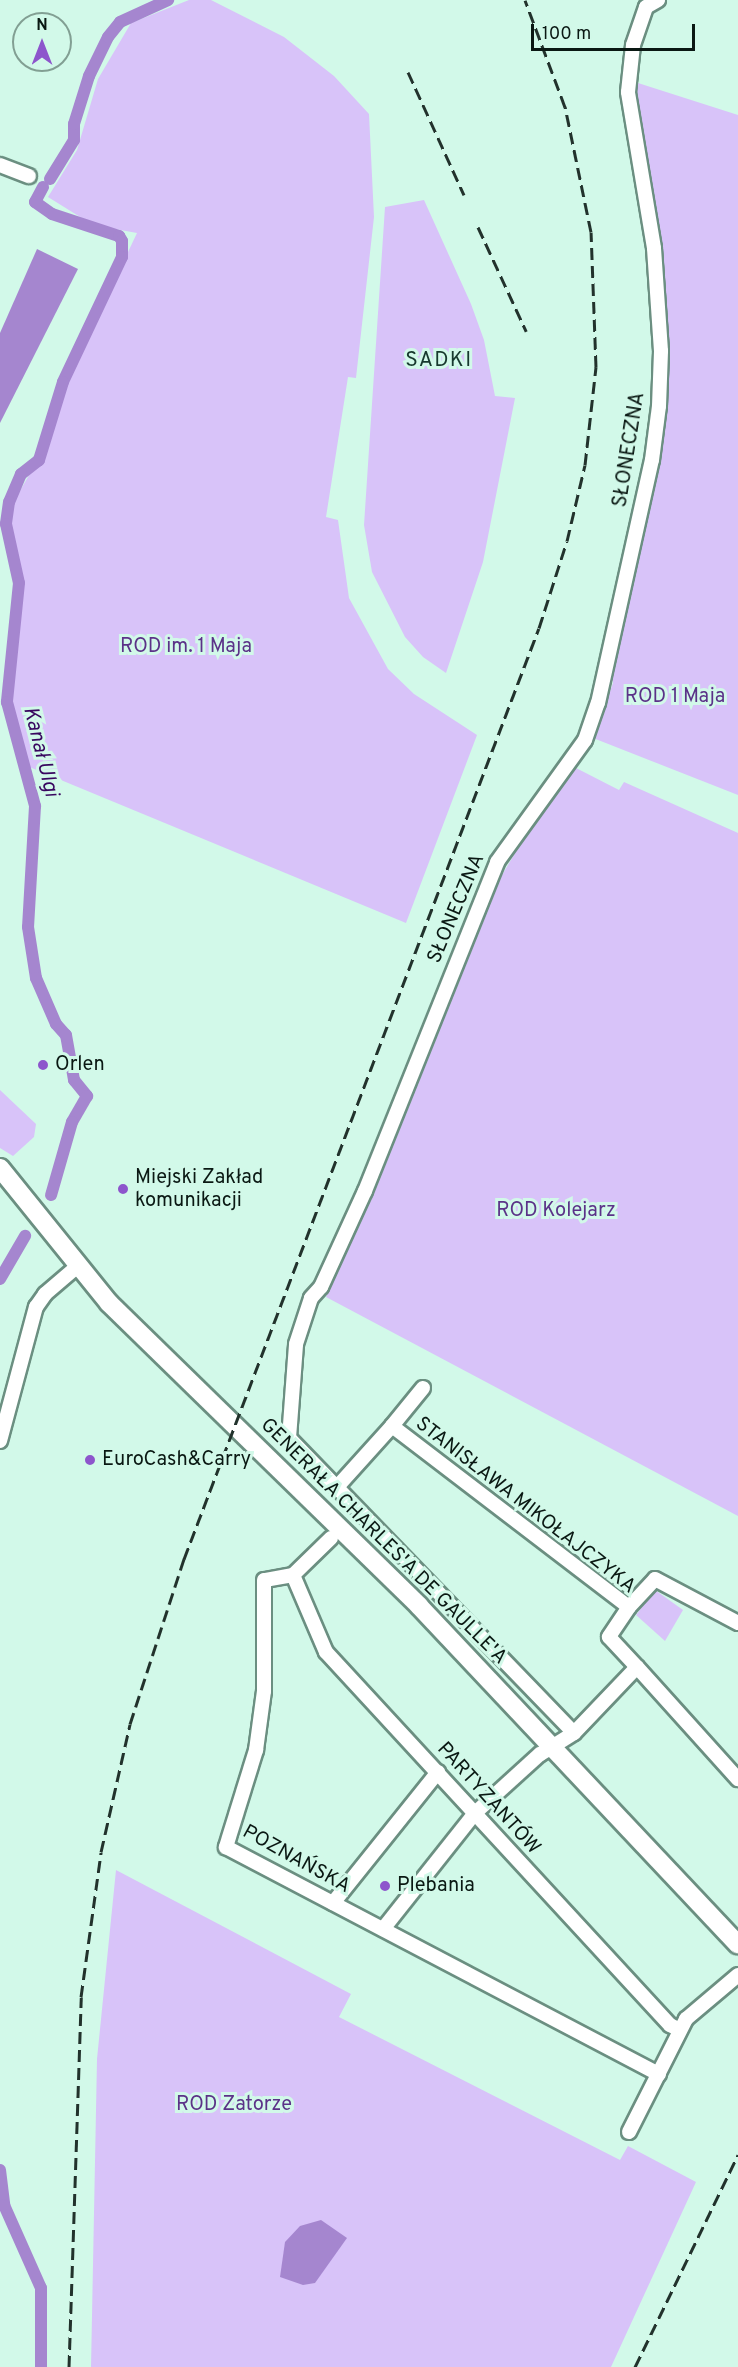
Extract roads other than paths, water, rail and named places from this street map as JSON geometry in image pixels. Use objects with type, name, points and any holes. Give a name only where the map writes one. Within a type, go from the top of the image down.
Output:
[{"type":"main road","name":"GENERAŁA CHARLES'A DE GAULLE'A","points":[[0,1168],[131,1326],[369,1556],[554,1747],[738,1945]]},
{"type":"street","name":"SŁONECZNA","points":[[574,1733],[289,1438],[298,1329],[365,1191],[493,870],[576,754],[592,722],[652,460],[661,351],[657,282],[628,92],[633,45],[646,7],[658,0]]},
{"type":"street","points":[[0,165],[29,176]]},
{"type":"street","points":[[0,1441],[16,1386],[24,1339],[36,1307],[45,1294],[79,1265]]},
{"type":"street","name":"STANISŁAWA MIKOŁAJCZYKA","points":[[337,1487],[423,1388]]},
{"type":"street","name":"STANISŁAWA MIKOŁAJCZYKA","points":[[392,1426],[629,1607],[609,1637],[637,1667]]},
{"type":"street","points":[[293,1575],[331,1538]]},
{"type":"street","name":"PARTYZANTÓW","points":[[293,1575],[326,1652],[670,2025],[680,2030]]},
{"type":"street","name":"POZNAŃSKA","points":[[293,1575],[264,1580],[264,1691],[256,1750],[226,1847],[659,2074]]},
{"type":"street","points":[[629,1607],[656,1579],[738,1623]]},
{"type":"street","points":[[384,1929],[475,1813],[540,1754],[574,1733],[637,1667],[738,1779]]},
{"type":"street","points":[[333,1903],[438,1772]]},
{"type":"street","points":[[629,2132],[686,2019],[738,1975]]},
{"type":"waterway","points":[[50,179],[74,140],[74,124],[89,76],[108,37],[120,22],[168,0]]},
{"type":"waterway","name":"Kanał Ulgi","points":[[43,187],[35,202],[52,214],[119,236],[122,241],[122,257],[63,382],[39,460],[21,474],[9,502],[6,524],[19,583],[7,702],[35,806],[28,927],[36,978],[56,1024],[66,1035],[74,1080],[87,1096],[72,1122],[51,1195]]},
{"type":"waterway","name":"Kanał Ulgi","points":[[0,1279],[25,1236]]},
{"type":"waterway","name":"Kanał Ulgi","points":[[0,2170],[4,2205],[41,2288],[41,2367]]},
{"type":"railway","points":[[69,2367],[81,1997],[101,1852],[130,1724],[184,1559],[539,628],[567,541],[585,465],[596,367],[591,232],[565,107],[525,0]]},
{"type":"railway","points":[[408,72],[464,195]]},
{"type":"railway","points":[[478,227],[526,331]]},
{"type":"railway","points":[[635,2367],[738,2155]]},
{"type":"place","name":"Orlen","points":[[43,1065]]},
{"type":"place","name":"Miejski Zakład komunikacji","points":[[123,1189]]},
{"type":"place","name":"EuroCash&Carry","points":[[90,1460]]},
{"type":"place","name":"Plebania","points":[[385,1886]]},
{"type":"district","name":"SADKI","points":[[439,361]]},
{"type":"park label","name":"ROD im. 1 Maja","points":[[186,647]]},
{"type":"park label","name":"ROD 1 Maja","points":[[675,697]]},
{"type":"park label","name":"ROD Kolejarz","points":[[556,1211]]},
{"type":"park label","name":"ROD Zatorze","points":[[234,2105]]}]
